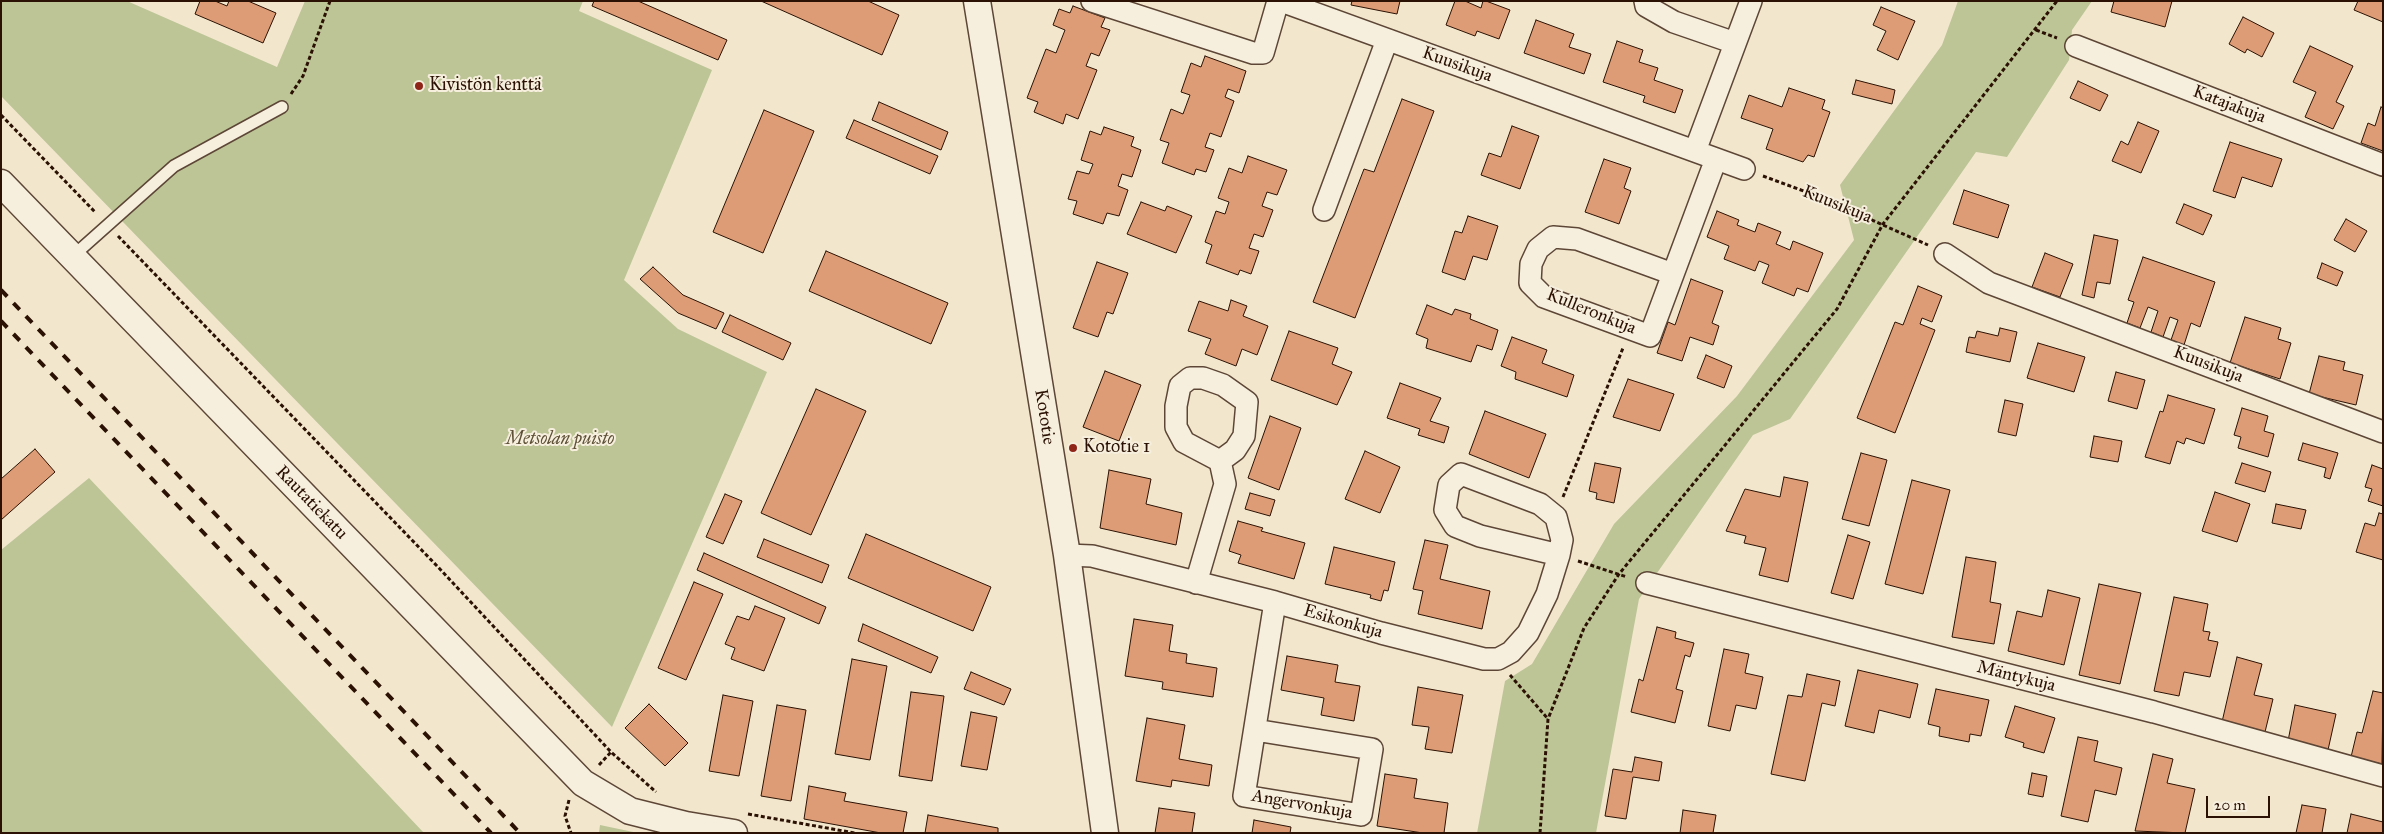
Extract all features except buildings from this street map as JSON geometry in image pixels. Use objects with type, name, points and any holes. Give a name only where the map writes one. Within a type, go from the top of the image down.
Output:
[{"type":"street","name":"Kototie","points":[[977,1],[1066,554],[1105,833]]},
{"type":"street","points":[[1092,1],[1253,52],[1263,53],[1280,1]]},
{"type":"street","name":"Kuusikuja","points":[[1280,1],[1324,9],[1387,40],[1744,169]]},
{"type":"street","points":[[1645,1],[1646,6],[1674,22],[1735,43]]},
{"type":"street","points":[[1695,151],[1751,1]]},
{"type":"street","points":[[1324,210],[1387,40]]},
{"type":"street","name":"Katajakuja","points":[[2076,46],[2383,165]]},
{"type":"street","name":"Kulleronkuja","points":[[1673,274],[1577,239],[1553,237],[1538,249],[1531,264],[1530,283],[1544,296],[1650,336],[1716,159]]},
{"type":"street","name":"Rautatiekatu","points":[[1,183],[583,783],[630,811],[686,825],[737,823]]},
{"type":"street","name":"Kuusikuja","points":[[1945,254],[1989,283],[2383,432]]},
{"type":"street","points":[[1196,583],[1225,484],[1220,461]]},
{"type":"street","points":[[1498,659],[1512,652],[1528,633],[1547,594],[1559,555],[1562,540],[1556,516],[1540,504],[1461,474],[1450,485],[1445,510],[1455,526],[1480,536],[1559,555]]},
{"type":"street","name":"Esikonkuja","points":[[1066,554],[1092,556],[1275,602],[1381,634],[1484,659],[1498,659]]},
{"type":"street","name":"Mäntykuja","points":[[1647,583],[2154,712],[2383,776]]},
{"type":"street","name":"Angervonkuja","points":[[1255,730],[1372,749],[1361,815],[1244,796],[1275,602]]},
{"type":"lane","points":[[73,256],[174,166],[282,107]]},
{"type":"path","points":[[282,107],[303,76],[330,1]]},
{"type":"path","points":[[1540,833],[1548,719],[1584,628],[1619,574],[1837,309],[1883,224],[2057,1]]},
{"type":"path","points":[[1,115],[438,567],[612,752],[658,793]]},
{"type":"path","name":"Kuusikuja","points":[[1744,169],[1883,224],[1945,254]]},
{"type":"path","points":[[1556,516],[1630,329]]},
{"type":"path","points":[[1559,555],[1647,583]]},
{"type":"path","points":[[1498,659],[1548,719]]},
{"type":"path","points":[[570,796],[565,816],[571,833]]},
{"type":"path","points":[[737,823],[854,833]]},
{"type":"green space","name":"Metsolan puisto","points":[[1,1],[127,1],[277,67],[305,1],[583,1],[579,11],[712,70],[624,280],[678,329],[767,372],[612,727],[1,96]]},
{"type":"green space","points":[[1958,1],[2092,1],[2072,30],[2069,60],[2007,157],[1976,152],[1790,419],[1753,435],[1639,599],[1596,833],[1477,833],[1505,681],[1532,664],[1614,524],[1737,396],[1854,240],[1840,185],[1942,45]]},
{"type":"green space","points":[[89,478],[424,833],[1,833],[1,550]]},
{"type":"green space","points":[[600,825],[638,833],[599,833]]},
{"type":"railway","points":[[1,290],[520,833]]},
{"type":"railway","points":[[1,321],[491,833]]},
{"type":"place","name":"Kivistön kenttä","points":[[419,86]]},
{"type":"place","name":"Kototie 1","points":[[1073,448]]}]
